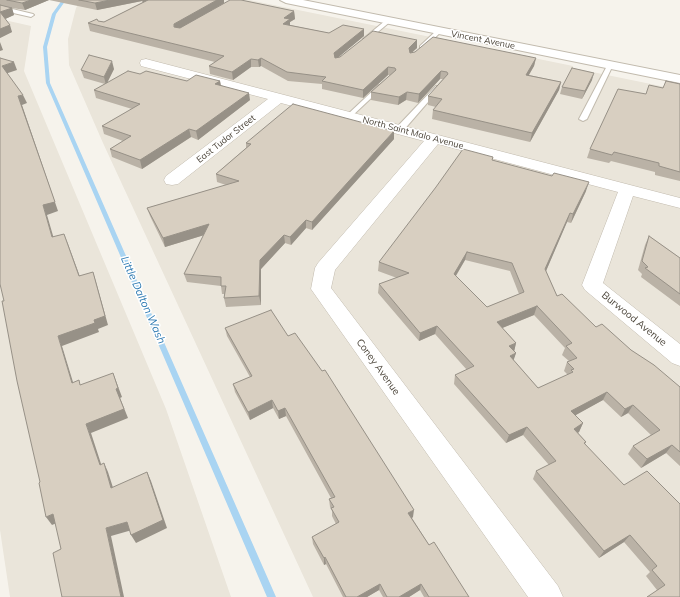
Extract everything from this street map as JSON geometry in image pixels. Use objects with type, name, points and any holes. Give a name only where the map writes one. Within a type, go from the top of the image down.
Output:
[{"type":"street","name":"Vincent Avenue","points":[[286,0],[680,79]]},
{"type":"street","name":"North Saint Malo Avenue","points":[[146,63],[680,203]]},
{"type":"street","name":"East Tudor Street","points":[[172,180],[280,97]]},
{"type":"street","name":"Coney Avenue","points":[[434,139],[325,268],[321,289],[547,597]]},
{"type":"street","name":"Burwood Avenue","points":[[627,190],[592,285],[680,357]]},
{"type":"lane","points":[[0,8],[31,15]]},
{"type":"lane","points":[[362,42],[388,21]]},
{"type":"lane","points":[[415,54],[439,31]]},
{"type":"lane","points":[[584,119],[610,65]]},
{"type":"lane","points":[[349,116],[386,81]]},
{"type":"lane","points":[[399,130],[443,81]]},
{"type":"shaded area","points":[[81,0],[249,0],[573,66],[573,68],[680,90],[680,597],[313,597],[103,143],[69,65],[68,39],[76,8]]},
{"type":"shaded area","points":[[0,19],[31,26],[24,71],[166,409],[231,597],[10,597],[0,530]]},
{"type":"building","points":[[7,0],[31,0],[22,3]]},
{"type":"building","points":[[79,0],[110,0],[95,3]]},
{"type":"building","points":[[148,0],[217,0],[174,24],[174,27],[180,28],[230,0],[241,0],[294,11],[284,18],[290,19],[283,24],[329,33],[343,25],[364,29],[334,53],[335,58],[340,57],[373,31],[417,40],[409,48],[410,53],[415,52],[433,37],[536,58],[526,75],[561,82],[532,133],[433,110],[442,99],[428,96],[448,74],[447,72],[441,71],[419,94],[407,92],[399,97],[371,92],[396,70],[395,68],[388,67],[363,90],[322,81],[326,77],[287,72],[261,58],[258,60],[251,59],[232,72],[209,66],[224,56],[88,23],[97,19],[98,21],[104,22]]},
{"type":"building","points":[[0,5],[12,8],[0,12]]},
{"type":"building","points":[[0,12],[10,25],[0,29]]},
{"type":"building","points":[[89,55],[112,61],[104,77],[81,70]]},
{"type":"building","points":[[0,58],[14,62],[2,66],[23,95],[18,96],[55,202],[43,205],[52,237],[64,234],[79,276],[93,272],[105,316],[94,320],[95,323],[58,336],[72,383],[79,380],[80,385],[113,373],[118,388],[116,389],[124,409],[86,424],[100,465],[104,463],[111,488],[147,472],[163,520],[131,535],[127,522],[106,528],[121,597],[62,597],[53,553],[61,549],[53,514],[46,517],[40,482],[17,381],[0,284]]},
{"type":"building","points":[[572,68],[594,73],[585,91],[562,87]]},
{"type":"building","points":[[128,71],[140,74],[146,71],[187,81],[196,75],[220,81],[215,84],[249,93],[196,131],[189,129],[140,160],[110,149],[131,136],[102,126],[140,104],[94,90]]},
{"type":"building","points":[[666,81],[680,84],[680,172],[659,166],[659,163],[614,152],[612,155],[590,149],[618,89],[646,94],[649,85],[663,88]]},
{"type":"building","points":[[293,104],[394,131],[312,222],[306,220],[290,237],[284,235],[260,260],[259,296],[224,298],[226,286],[221,286],[221,277],[184,274],[209,224],[163,238],[147,208],[239,181],[216,174],[251,144],[246,143]]},
{"type":"building","points":[[463,149],[493,157],[492,160],[552,176],[554,173],[589,182],[573,214],[570,213],[545,269],[557,296],[562,294],[596,327],[602,324],[631,350],[654,365],[680,387],[680,452],[672,445],[647,459],[633,446],[660,430],[633,405],[625,409],[607,392],[571,411],[583,423],[574,429],[586,442],[584,443],[624,485],[647,471],[680,504],[680,597],[647,597],[665,585],[652,570],[657,566],[630,535],[604,551],[536,471],[556,461],[527,427],[509,435],[455,375],[474,366],[437,326],[420,333],[379,284],[409,273],[379,262]],"holes":[[[467,252],[512,263],[524,292],[487,307],[454,274]],[[537,306],[572,343],[566,346],[577,358],[567,362],[574,369],[571,370],[573,372],[538,388],[510,356],[516,353],[509,346],[516,343],[497,322]]]},
{"type":"building","points":[[649,236],[680,258],[680,294],[645,268],[648,267],[642,261]]},
{"type":"building","points":[[271,310],[288,336],[295,333],[322,371],[325,370],[414,510],[408,513],[429,545],[434,542],[469,597],[429,597],[421,584],[399,597],[387,597],[380,584],[357,597],[346,597],[325,557],[324,558],[312,537],[339,522],[331,508],[334,507],[329,499],[335,497],[285,408],[278,411],[272,400],[248,412],[233,384],[252,376],[225,328]]},
{"type":"waterway","name":"Little Dalton Wash","points":[[64,0],[54,14],[45,47],[48,83],[272,597]]}]
